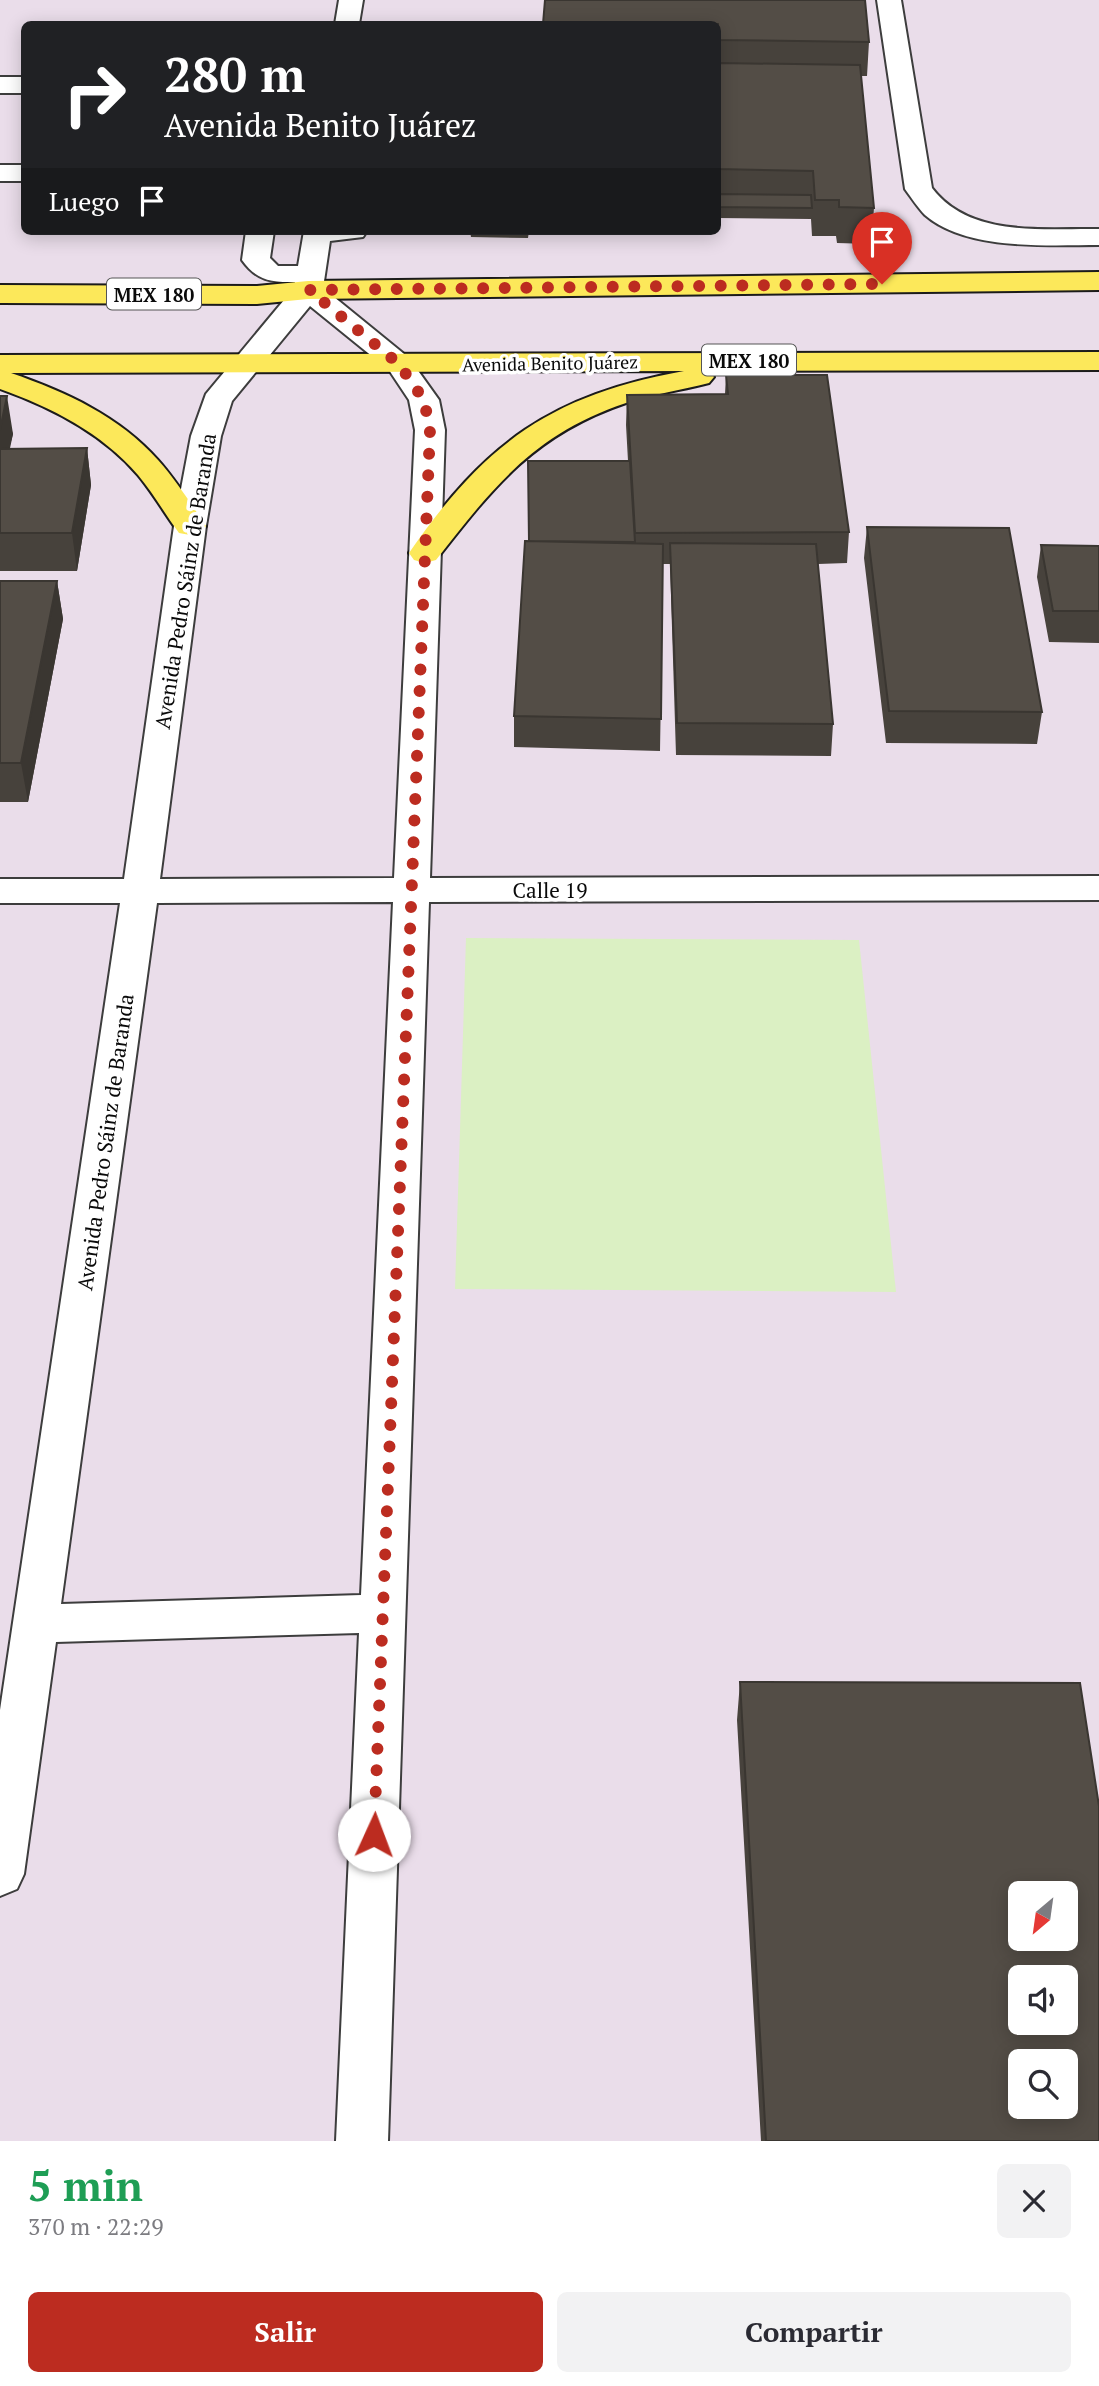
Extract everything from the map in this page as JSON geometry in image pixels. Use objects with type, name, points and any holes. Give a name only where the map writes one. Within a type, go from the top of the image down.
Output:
[{"type":"main road","name":"MEX 180","points":[[0,294],[257,295],[310,282],[1099,281]]},
{"type":"main road","points":[[425,552],[494,469],[546,427],[619,395],[692,379],[808,360]]},
{"type":"main road","name":"Avenida Benito Juárez","points":[[0,364],[1099,361]]},
{"type":"main road","points":[[0,379],[47,395],[101,424],[147,466],[190,526]]},
{"type":"street","points":[[348,21],[351,0]]},
{"type":"street","points":[[889,0],[919,189],[935,209],[958,222],[989,231],[1025,236],[1099,237]]},
{"type":"street","points":[[0,85],[21,85]]},
{"type":"street","points":[[0,173],[21,173]]},
{"type":"street","points":[[259,235],[256,260],[271,274],[310,282],[399,364],[424,400],[430,430],[362,2141]]},
{"type":"street","points":[[310,282],[318,235]]},
{"type":"street","name":"Avenida Pedro Sáinz de Baranda","points":[[0,1874],[190,526],[206,436],[217,400],[310,282]]},
{"type":"street","name":"Calle 19","points":[[0,891],[1099,888]]},
{"type":"street","points":[[36,1623],[383,1613]]},
{"type":"shaded area","points":[[0,0],[1099,0],[1099,2141],[0,2141]]},
{"type":"green space","points":[[466,938],[859,940],[896,1292],[455,1289]]},
{"type":"building","points":[[545,0],[865,0],[869,42],[721,40],[721,21],[543,21]]},
{"type":"building","points":[[721,63],[860,65],[874,208],[839,207],[839,200],[815,200],[813,171],[721,169]]},
{"type":"building","points":[[721,194],[811,195],[812,208],[721,207]]},
{"type":"building","points":[[726,375],[827,375],[849,532],[635,533],[627,395],[728,394]]},
{"type":"building","points":[[0,396],[7,396],[0,430]]},
{"type":"building","points":[[87,448],[72,533],[0,533],[0,449]]},
{"type":"building","points":[[528,461],[630,461],[635,542],[529,541]]},
{"type":"building","points":[[867,527],[1009,528],[1042,712],[889,711]]},
{"type":"building","points":[[525,541],[663,544],[661,719],[514,716]]},
{"type":"building","points":[[670,543],[816,544],[833,724],[677,723]]},
{"type":"building","points":[[1041,545],[1099,546],[1099,611],[1053,611]]},
{"type":"building","points":[[0,581],[57,581],[21,763],[0,763]]},
{"type":"building","points":[[740,1682],[1080,1683],[1099,1806],[1099,2141],[766,2141]]},
{"type":"route","points":[[374,1835],[430,430],[424,400],[399,364],[309,290],[882,284]]}]
